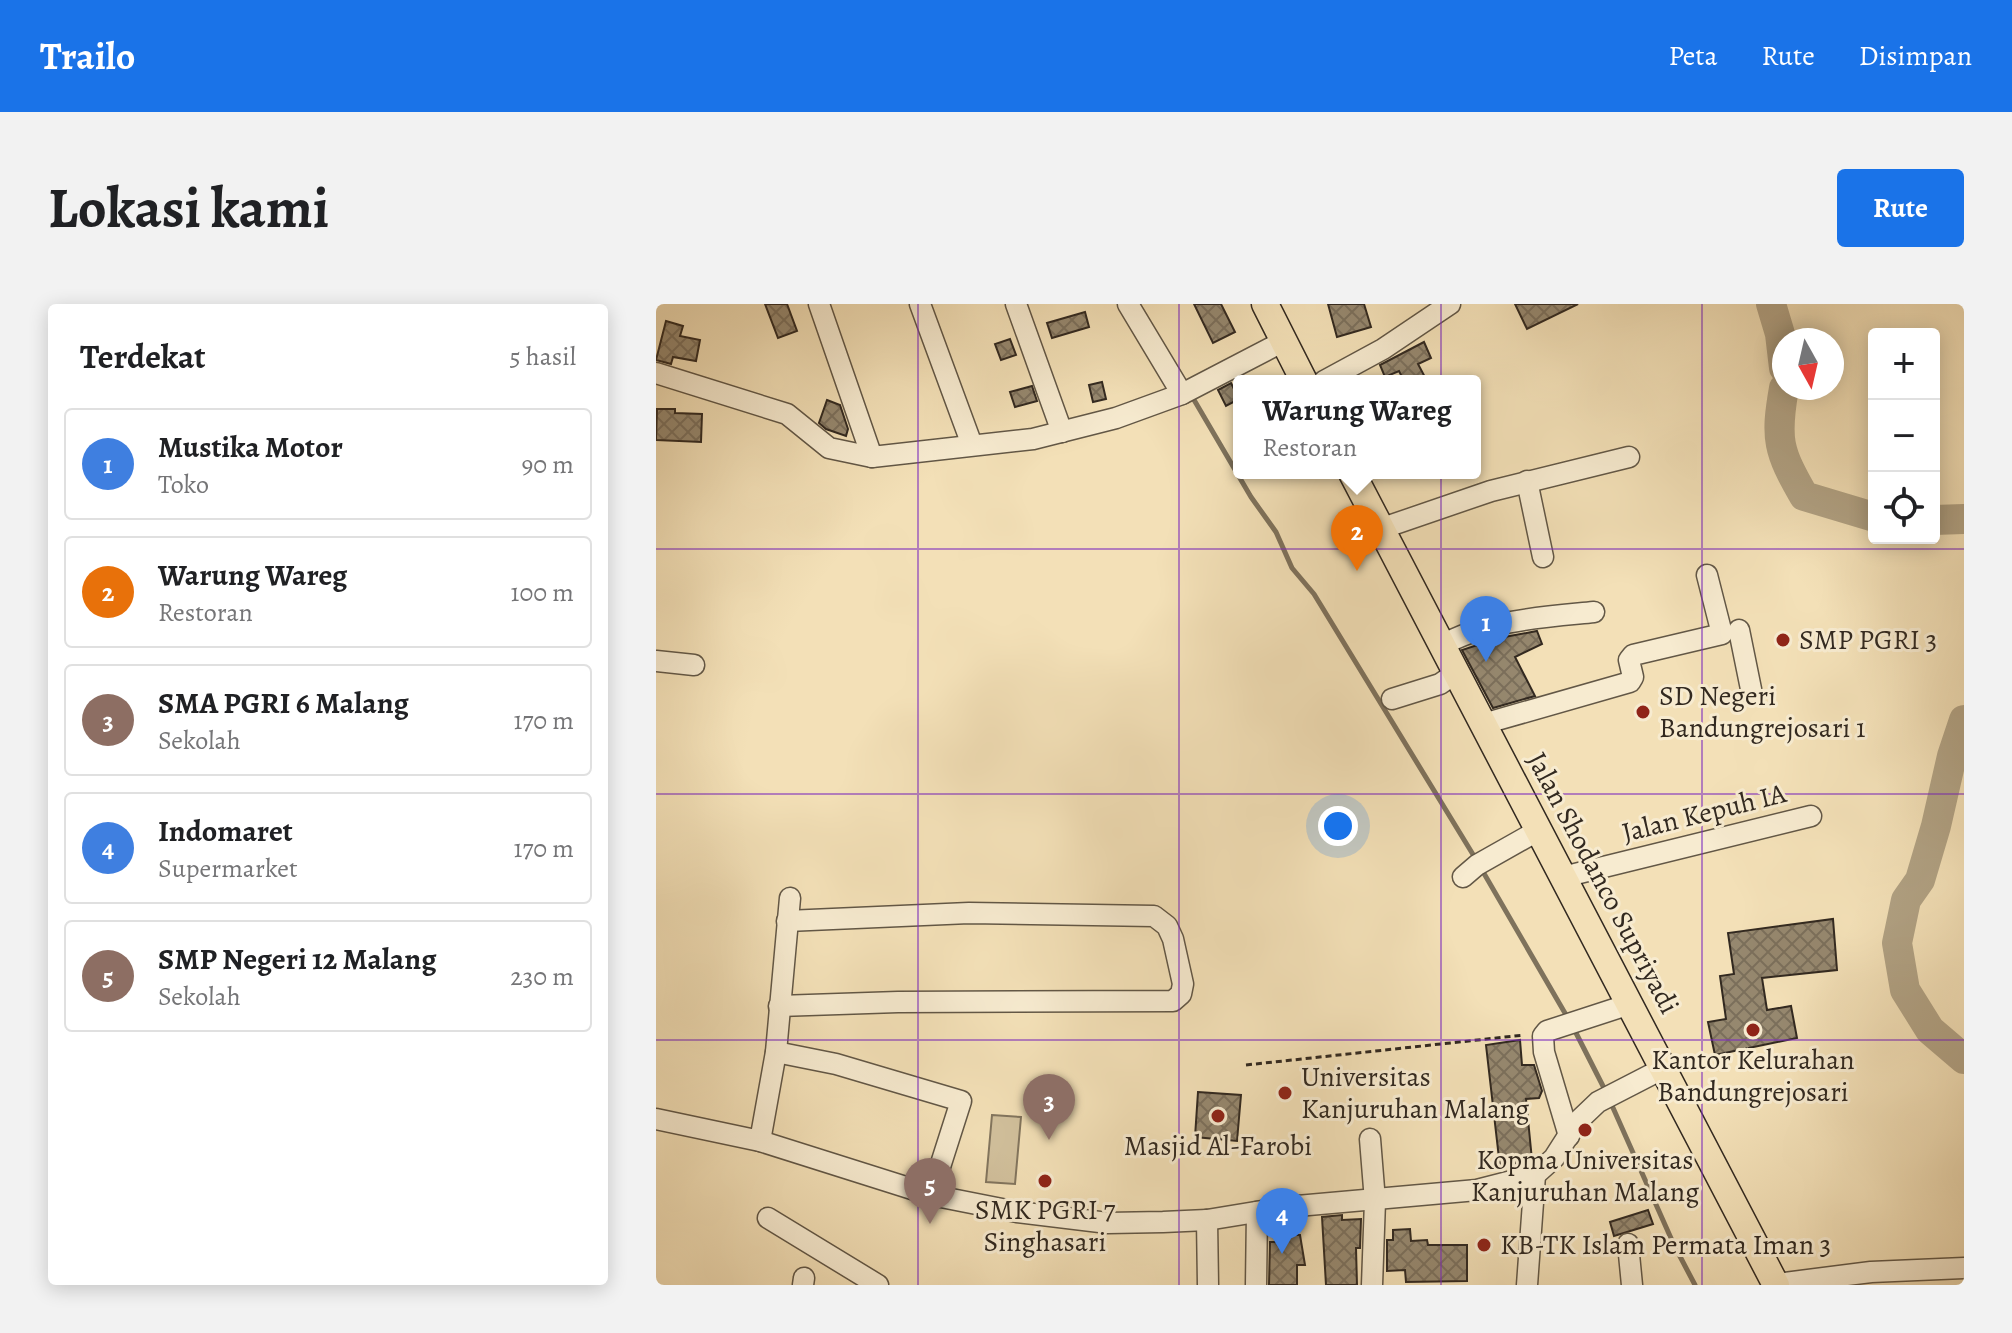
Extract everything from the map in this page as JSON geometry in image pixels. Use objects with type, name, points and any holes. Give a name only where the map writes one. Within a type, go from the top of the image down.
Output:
[{"type":"main road","points":[[1265,304],[1301,375]]},
{"type":"main road","name":"Jalan Shodanco Supriyadi","points":[[1355,479],[1776,1284]]},
{"type":"street","points":[[819,304],[872,457]]},
{"type":"street","points":[[920,304],[972,445]]},
{"type":"street","points":[[1016,304],[1062,432]]},
{"type":"street","points":[[1128,304],[1189,390]]},
{"type":"street","points":[[1335,375],[1383,349],[1450,304]]},
{"type":"street","points":[[656,373],[787,414],[829,448],[872,457],[1033,439],[1116,418],[1189,390],[1282,342]]},
{"type":"street","points":[[1380,529],[1527,481],[1629,457]]},
{"type":"street","points":[[1527,481],[1543,557]]},
{"type":"street","points":[[1707,575],[1734,631],[1752,694]]},
{"type":"street","points":[[1441,646],[1457,637],[1524,619],[1594,612]]},
{"type":"street","points":[[1483,724],[1630,682],[1633,677],[1629,660],[1633,655],[1734,631]]},
{"type":"street","points":[[656,661],[694,665]]},
{"type":"street","points":[[1392,699],[1440,684],[1456,673]]},
{"type":"street","name":"Jalan Kepuh IA","points":[[1563,877],[1811,816]]},
{"type":"street","points":[[1478,866],[1539,830]]},
{"type":"street","points":[[760,1141],[776,1052],[790,898]]},
{"type":"street","points":[[779,1006],[898,1002],[1173,1001],[1181,994],[1183,984],[1173,939],[1167,926],[1154,916],[969,913],[787,921]]},
{"type":"street","points":[[1569,1136],[1544,1052],[1543,1036],[1551,1030],[1630,1004]]},
{"type":"street","points":[[776,1052],[836,1064],[961,1101],[931,1195]]},
{"type":"street","points":[[656,1119],[760,1141],[931,1195],[1017,1212],[1108,1223],[1207,1220],[1286,1207],[1477,1190],[1535,1175],[1554,1158],[1577,1122],[1607,1097],[1664,1068]]},
{"type":"street","points":[[1370,1139],[1375,1201],[1372,1285]]},
{"type":"street","points":[[1527,1285],[1535,1175]]},
{"type":"street","points":[[1256,1285],[1257,1212]]},
{"type":"street","points":[[768,1218],[878,1285]]},
{"type":"street","points":[[1207,1220],[1208,1285]]},
{"type":"street","points":[[1628,1244],[1632,1285]]},
{"type":"street","points":[[1776,1284],[1871,1272],[1964,1268]]},
{"type":"path","points":[[1246,1065],[1485,1041],[1551,1030]]},
{"type":"shaded area","points":[[992,1115],[1021,1117],[1015,1184],[986,1182]]},
{"type":"building","points":[[765,304],[787,304],[797,331],[778,338]]},
{"type":"building","points":[[1194,304],[1221,304],[1235,332],[1213,343]]},
{"type":"building","points":[[1328,304],[1364,304],[1371,327],[1337,337]]},
{"type":"building","points":[[1515,304],[1578,304],[1527,329]]},
{"type":"building","points":[[1085,312],[1089,327],[1052,338],[1047,323]]},
{"type":"building","points":[[666,321],[683,326],[680,336],[700,340],[696,361],[673,357],[671,364],[656,360]]},
{"type":"building","points":[[1010,339],[1016,355],[1001,360],[995,344]]},
{"type":"building","points":[[1424,342],[1431,358],[1418,364],[1424,375],[1401,375],[1399,371],[1384,375],[1380,365]]},
{"type":"building","points":[[1102,382],[1106,399],[1093,402],[1089,385]]},
{"type":"building","points":[[1231,383],[1233,402],[1226,406],[1218,390]]},
{"type":"building","points":[[1032,386],[1037,401],[1015,407],[1010,392]]},
{"type":"building","points":[[827,400],[840,405],[848,429],[846,436],[819,423]]},
{"type":"building","points":[[657,409],[702,414],[701,442],[656,440]]},
{"type":"building","points":[[1537,631],[1542,644],[1515,657],[1535,696],[1493,708],[1462,650],[1499,638]]},
{"type":"building","points":[[1833,919],[1837,970],[1762,978],[1767,1010],[1791,1006],[1797,1038],[1715,1055],[1708,1022],[1726,1019],[1720,976],[1734,974],[1728,933]]},
{"type":"building","points":[[1520,1040],[1522,1065],[1534,1065],[1542,1091],[1539,1098],[1526,1099],[1532,1160],[1500,1167],[1486,1045]]},
{"type":"building","name":"Masjid Al-Farobi","points":[[1198,1092],[1241,1095],[1237,1141],[1195,1137]]},
{"type":"building","points":[[1648,1210],[1653,1224],[1614,1236],[1610,1222]]},
{"type":"building","points":[[1342,1215],[1342,1220],[1361,1219],[1360,1248],[1356,1248],[1357,1285],[1326,1285],[1322,1217]]},
{"type":"building","points":[[1410,1229],[1411,1241],[1427,1240],[1428,1245],[1467,1245],[1467,1281],[1406,1282],[1405,1270],[1387,1271],[1387,1240],[1393,1240],[1393,1230]]},
{"type":"building","points":[[1277,1235],[1300,1235],[1305,1265],[1297,1265],[1297,1285],[1269,1285],[1270,1242],[1277,1242]]},
{"type":"waterway","points":[[1771,304],[1778,328]]},
{"type":"waterway","points":[[1190,393],[1233,466]]},
{"type":"waterway","points":[[1782,400],[1781,444],[1804,496],[1868,515]]},
{"type":"waterway","points":[[1240,479],[1276,532],[1292,568],[1314,594],[1477,861]]},
{"type":"waterway","points":[[1940,520],[1964,519]]},
{"type":"waterway","points":[[1964,720],[1920,880],[1906,900],[1897,943],[1905,990],[1930,1030],[1964,1059]]},
{"type":"waterway","points":[[1482,870],[1569,1020]]},
{"type":"waterway","points":[[1574,1029],[1606,1092]]},
{"type":"waterway","points":[[1610,1101],[1695,1285]]},
{"type":"place","name":"Warung Wareg","points":[[1357,571]]},
{"type":"place","name":"SMP PGRI 3","points":[[1783,640]]},
{"type":"place","name":"Mustika Motor","points":[[1486,662]]},
{"type":"place","name":"SD Negeri Bandungrejosari 1","points":[[1643,712]]},
{"type":"place","name":"Kantor Kelurahan Bandungrejosari","points":[[1753,1030]]},
{"type":"place","name":"Universitas Kanjuruhan Malang","points":[[1285,1093]]},
{"type":"place","name":"Masjid Al-Farobi","points":[[1218,1116]]},
{"type":"place","name":"Kopma Universitas Kanjuruhan Malang","points":[[1585,1130]]},
{"type":"place","name":"SMA PGRI 6 Malang","points":[[1049,1140]]},
{"type":"place","name":"SMK PGRI 7 Singhasari","points":[[1045,1181]]},
{"type":"place","name":"SMP Negeri 12 Malang","points":[[930,1224]]},
{"type":"place","name":"KB-TK Islam Permata Iman 3","points":[[1484,1245]]},
{"type":"place","name":"Indomaret","points":[[1282,1254]]}]
